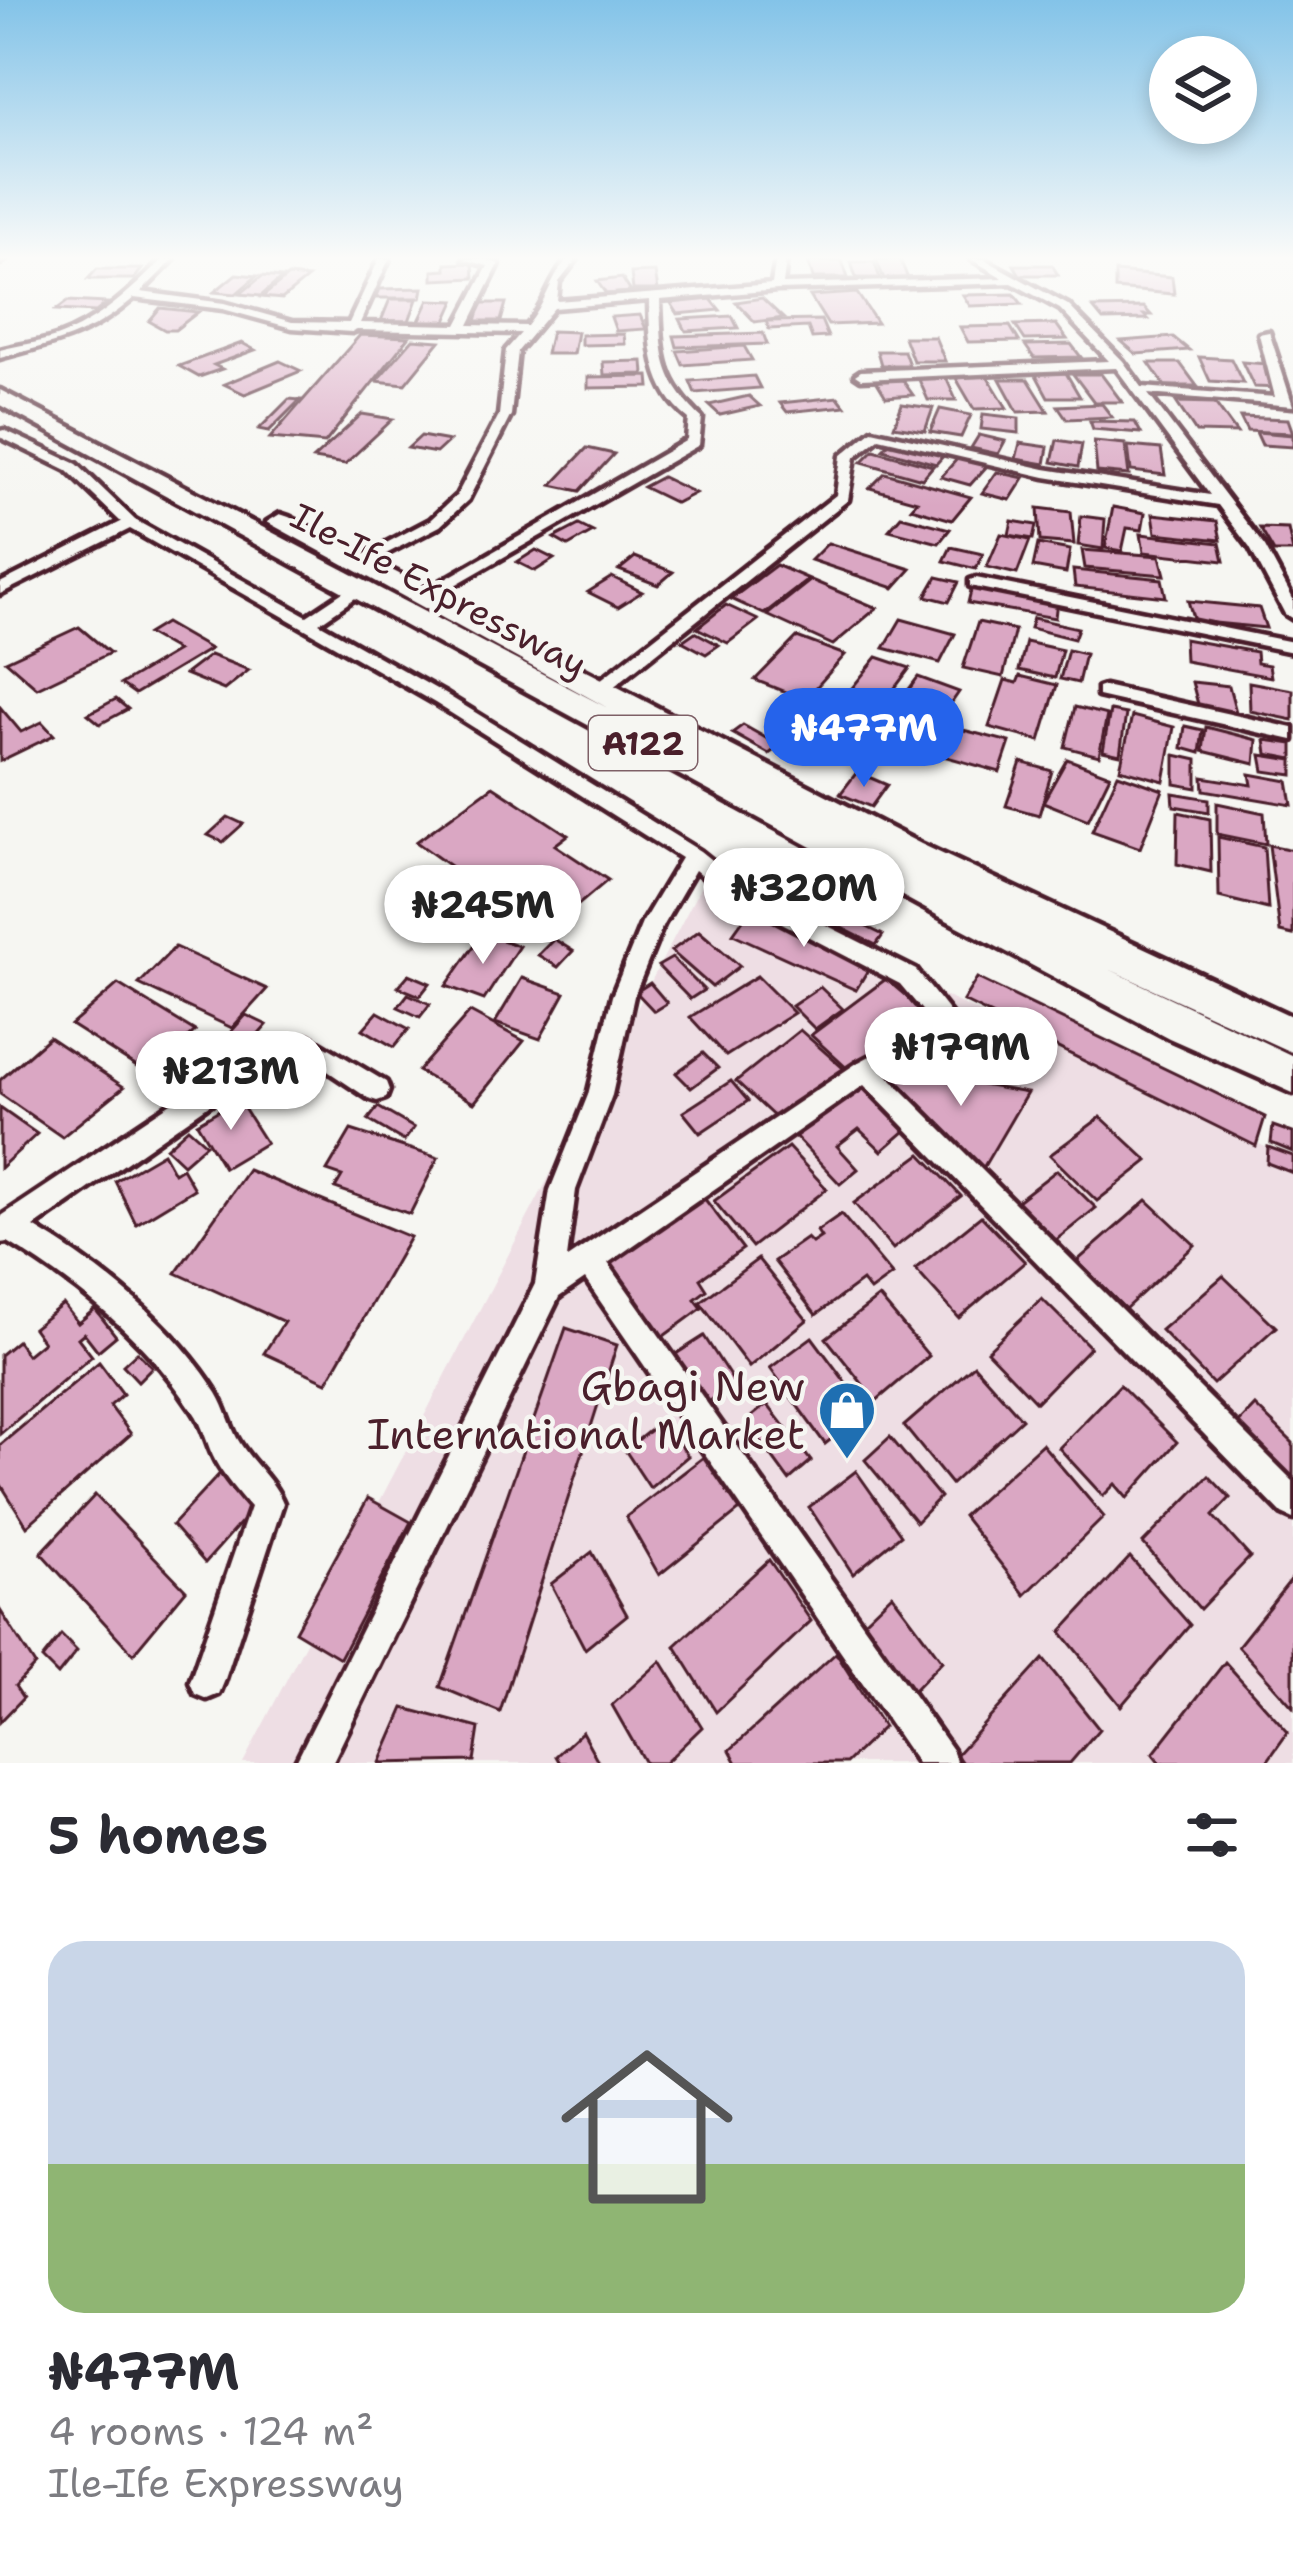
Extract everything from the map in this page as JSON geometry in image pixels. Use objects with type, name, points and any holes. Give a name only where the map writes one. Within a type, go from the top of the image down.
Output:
[{"type":"highway","name":"Ile-Ife Expressway","points":[[0,378],[1141,1004],[1293,1075]]},
{"type":"highway","name":"Ile-Ife Expressway","points":[[12,420],[357,577],[422,599],[601,688],[928,864],[1165,981],[1293,1036]]},
{"type":"street","points":[[12,341],[20,347]]},
{"type":"street","points":[[0,354],[47,341]]},
{"type":"street","points":[[309,622],[357,577],[456,506],[501,424],[512,350],[520,341]]},
{"type":"street","points":[[422,599],[694,442],[696,418],[677,406],[664,387],[659,341]]},
{"type":"street","points":[[1097,341],[1257,547],[1293,614]]},
{"type":"street","points":[[1138,390],[1288,402],[1267,341]]},
{"type":"street","points":[[861,375],[1119,364]]},
{"type":"street","points":[[12,420],[72,467],[130,523],[309,622],[693,856],[729,886],[908,977],[934,1004],[935,1033],[866,1070],[549,1288]]},
{"type":"street","points":[[601,688],[843,497],[848,456],[878,433],[1045,473],[1222,501]]},
{"type":"street","points":[[0,590],[130,523]]},
{"type":"street","points":[[976,583],[1293,647]]},
{"type":"street","points":[[1104,692],[1293,734]]},
{"type":"street","points":[[318,1760],[549,1288],[563,1190],[600,1095],[622,996],[653,923],[693,856]]},
{"type":"street","points":[[207,1682],[267,1503],[226,1448],[207,1402],[170,1360],[88,1282],[5,1229],[272,1048],[309,1046],[376,1090]]},
{"type":"street","points":[[866,1070],[1293,1503]]},
{"type":"street","points":[[589,1260],[939,1763]]},
{"type":"shaded area","name":"Gbagi New International Market","points":[[703,882],[1293,1160],[1293,1763],[243,1763]]},
{"type":"building","points":[[355,341],[406,341],[325,443],[270,438]]},
{"type":"building","points":[[411,341],[440,341],[405,384],[376,381]]},
{"type":"building","points":[[549,341],[575,341],[573,354],[546,354]]},
{"type":"building","points":[[581,341],[625,344],[581,345]]},
{"type":"building","points":[[675,341],[767,344],[677,347]]},
{"type":"building","points":[[906,341],[937,341],[945,361],[913,361]]},
{"type":"building","points":[[1121,341],[1178,341],[1189,350],[1136,354]]},
{"type":"building","points":[[242,343],[255,350],[214,365],[222,369],[199,377],[179,366]]},
{"type":"building","points":[[1071,344],[1081,357],[1034,358],[1025,345]]},
{"type":"building","points":[[744,346],[752,360],[683,365],[677,351]]},
{"type":"building","points":[[877,351],[904,351],[909,365],[881,365]]},
{"type":"building","points":[[1199,357],[1231,359],[1243,383],[1210,381]]},
{"type":"building","points":[[280,361],[301,371],[245,394],[224,384]]},
{"type":"building","points":[[643,361],[644,374],[604,375],[603,362]]},
{"type":"building","points":[[1242,362],[1266,364],[1279,388],[1254,387]]},
{"type":"building","points":[[1149,363],[1180,363],[1197,386],[1165,386]]},
{"type":"building","points":[[985,372],[1007,408],[974,409],[953,373]]},
{"type":"building","points":[[916,373],[944,373],[956,400],[928,400]]},
{"type":"building","points":[[1035,373],[1066,373],[1080,397],[1048,397]]},
{"type":"building","points":[[1073,374],[1101,374],[1122,402],[1094,402]]},
{"type":"building","points":[[649,376],[650,387],[588,388],[588,377]]},
{"type":"building","points":[[754,376],[760,388],[695,393],[690,381]]},
{"type":"building","points":[[901,378],[913,395],[886,397],[875,379]]},
{"type":"building","points":[[1000,379],[1028,379],[1048,411],[1018,412]]},
{"type":"building","points":[[749,396],[760,406],[720,415],[709,405]]},
{"type":"building","points":[[838,397],[845,406],[787,412],[780,403]]},
{"type":"building","points":[[289,399],[300,400],[269,431],[259,429]]},
{"type":"building","points":[[1176,402],[1215,403],[1237,433],[1196,432]]},
{"type":"building","points":[[902,404],[933,408],[925,431],[894,426]]},
{"type":"building","points":[[1102,404],[1112,417],[1067,419],[1058,406]]},
{"type":"building","points":[[940,409],[971,415],[961,437],[930,432]]},
{"type":"building","points":[[362,414],[393,419],[345,464],[313,459]]},
{"type":"building","points":[[983,414],[1019,418],[1019,433],[981,429]]},
{"type":"building","points":[[1240,417],[1288,419],[1293,433],[1247,431]]},
{"type":"building","points":[[1090,421],[1135,422],[1141,433],[1093,429]]},
{"type":"building","points":[[1256,432],[1293,435],[1293,447],[1262,445]]},
{"type":"building","points":[[979,435],[1005,441],[998,454],[971,448]]},
{"type":"building","points":[[421,436],[449,441],[436,453],[408,448]]},
{"type":"building","points":[[895,437],[947,452],[936,464],[883,449]]},
{"type":"building","points":[[1057,440],[1082,444],[1078,467],[1052,462]]},
{"type":"building","points":[[1094,441],[1125,444],[1129,475],[1097,472]]},
{"type":"building","points":[[1020,443],[1048,447],[1045,464],[1016,459]]},
{"type":"building","points":[[1128,446],[1161,449],[1165,475],[1131,471]]},
{"type":"building","points":[[587,448],[614,454],[580,491],[552,485]]},
{"type":"building","points":[[874,450],[933,466],[922,479],[862,462]]},
{"type":"building","points":[[958,458],[987,466],[970,485],[941,477]]},
{"type":"building","points":[[997,472],[1024,478],[1010,500],[982,493]]},
{"type":"building","points":[[885,473],[971,497],[952,520],[911,508],[917,501],[870,488]]},
{"type":"building","points":[[662,477],[695,493],[676,503],[643,487]]},
{"type":"building","points":[[1113,507],[1145,513],[1142,530],[1127,528],[1122,551],[1105,548]]},
{"type":"building","points":[[1038,508],[1071,512],[1074,544],[1040,541]]},
{"type":"building","points":[[1153,514],[1217,521],[1221,540],[1156,533]]},
{"type":"building","points":[[901,516],[950,529],[939,543],[889,530]]},
{"type":"building","points":[[1081,516],[1105,519],[1103,549],[1078,545]]},
{"type":"building","points":[[1012,521],[1036,525],[1033,539],[1009,535]]},
{"type":"building","points":[[579,525],[593,532],[568,546],[554,538]]},
{"type":"building","points":[[1260,528],[1288,529],[1293,552],[1274,552]]},
{"type":"building","points":[[1001,534],[1030,540],[1017,574],[987,567]]},
{"type":"building","points":[[1141,534],[1220,543],[1224,561],[1144,552]]},
{"type":"building","points":[[828,543],[911,569],[894,588],[811,560]]},
{"type":"building","points":[[1038,544],[1070,550],[1066,573],[1033,567]]},
{"type":"building","points":[[951,547],[983,554],[976,569],[944,561]]},
{"type":"building","points":[[536,550],[554,559],[535,571],[517,562]]},
{"type":"building","points":[[1082,550],[1160,556],[1165,575],[1085,568]]},
{"type":"building","points":[[635,557],[673,572],[658,585],[619,570]]},
{"type":"building","points":[[776,565],[809,579],[764,614],[731,599]]},
{"type":"building","points":[[1073,570],[1162,579],[1166,597],[1075,587]]},
{"type":"building","points":[[612,577],[642,592],[618,607],[588,592]]},
{"type":"building","points":[[937,577],[959,582],[949,602],[926,596]]},
{"type":"building","points":[[811,580],[877,608],[833,645],[767,615]]},
{"type":"building","points":[[972,586],[1057,600],[1055,618],[968,603]]},
{"type":"building","points":[[1188,601],[1259,608],[1266,628],[1194,621]]},
{"type":"building","points":[[726,605],[758,620],[728,643],[697,628]]},
{"type":"building","points":[[1033,618],[1078,628],[1074,639],[1030,628]]},
{"type":"building","points":[[901,619],[955,634],[940,663],[884,648]]},
{"type":"building","points":[[978,622],[1015,630],[1003,677],[963,668]]},
{"type":"building","points":[[165,623],[210,649],[135,694],[121,684],[177,651],[147,634]]},
{"type":"building","points":[[79,627],[110,653],[37,688],[6,661]]},
{"type":"building","points":[[695,632],[719,645],[706,654],[682,641]]},
{"type":"building","points":[[797,637],[845,655],[805,700],[755,680]]},
{"type":"building","points":[[1184,639],[1256,652],[1257,663],[1269,665],[1271,677],[1185,661]]},
{"type":"building","points":[[1026,642],[1062,650],[1055,678],[1019,670]]},
{"type":"building","points":[[1068,650],[1085,654],[1078,683],[1060,679]]},
{"type":"building","points":[[210,655],[249,670],[224,690],[185,674]]},
{"type":"building","points":[[877,657],[910,668],[873,717],[839,704]]},
{"type":"building","points":[[1020,676],[1057,685],[1040,741],[989,727],[1005,680],[1017,683]]},
{"type":"building","points":[[918,677],[959,692],[923,744],[880,728]]},
{"type":"building","points":[[1192,682],[1229,686],[1236,712],[1199,708]]},
{"type":"building","points":[[1249,682],[1293,690],[1293,720],[1250,711]]},
{"type":"building","points":[[116,699],[128,709],[100,724],[88,714]]},
{"type":"building","points":[[0,707],[21,732],[42,722],[54,735],[0,761]]},
{"type":"building","points":[[1075,707],[1107,715],[1099,756],[1065,747]]},
{"type":"building","points":[[1110,711],[1126,714],[1120,755],[1103,751]]},
{"type":"building","points":[[1132,716],[1174,727],[1164,781],[1120,769]]},
{"type":"building","points":[[940,724],[1010,742],[1000,772],[929,752]]},
{"type":"building","points":[[743,725],[780,746],[769,754],[732,733]]},
{"type":"building","points":[[1185,726],[1203,730],[1200,753],[1182,748]]},
{"type":"building","points":[[1206,727],[1257,740],[1255,764],[1203,751]]},
{"type":"building","points":[[1265,740],[1293,744],[1293,759],[1267,754]]},
{"type":"building","points":[[1175,755],[1197,760],[1197,788],[1175,784]]},
{"type":"building","points":[[1261,755],[1293,760],[1293,775],[1264,771]]},
{"type":"building","points":[[1067,759],[1110,775],[1088,820],[1043,802]]},
{"type":"building","points":[[1021,762],[1052,771],[1039,815],[1006,806]]},
{"type":"building","points":[[857,772],[887,785],[871,807],[840,794]]},
{"type":"building","points":[[1118,774],[1163,790],[1140,848],[1092,831]]},
{"type":"building","points":[[1250,774],[1288,781],[1292,805],[1204,790],[1203,777],[1252,785]]},
{"type":"building","points":[[493,786],[568,835],[555,845],[608,880],[559,921],[513,888],[498,900],[416,842]]},
{"type":"building","points":[[1173,793],[1209,799],[1209,812],[1174,806]]},
{"type":"building","points":[[1217,803],[1264,813],[1266,844],[1217,834]]},
{"type":"building","points":[[1178,812],[1210,819],[1211,872],[1177,864]]},
{"type":"building","points":[[228,817],[243,824],[223,842],[208,835]]},
{"type":"building","points":[[1218,837],[1264,847],[1268,909],[1219,897]]},
{"type":"building","points":[[1269,845],[1293,850],[1293,935],[1280,932]]},
{"type":"building","points":[[758,861],[823,893],[817,902],[883,935],[876,945],[743,879]]},
{"type":"building","points":[[750,910],[872,963],[856,990],[733,934]]},
{"type":"building","points":[[699,931],[740,966],[712,987],[671,951]]},
{"type":"building","points":[[483,933],[519,946],[484,1000],[446,986]]},
{"type":"building","points":[[554,939],[573,951],[558,967],[538,955]]},
{"type":"building","points":[[175,947],[267,989],[232,1028],[139,984]]},
{"type":"building","points":[[672,958],[704,990],[690,999],[658,966]]},
{"type":"building","points":[[409,974],[430,983],[420,996],[398,987]]},
{"type":"building","points":[[757,976],[794,1013],[726,1056],[690,1017]]},
{"type":"building","points":[[522,978],[565,993],[540,1039],[495,1023]]},
{"type":"building","points":[[977,978],[1265,1117],[1256,1146],[963,1001]]},
{"type":"building","points":[[886,979],[925,1012],[850,1071],[811,1035]]},
{"type":"building","points":[[650,983],[667,1003],[654,1011],[636,992]]},
{"type":"building","points":[[118,984],[195,1031],[168,1056],[157,1049],[137,1067],[71,1025]]},
{"type":"building","points":[[820,987],[843,1009],[815,1029],[792,1006]]},
{"type":"building","points":[[408,994],[430,1004],[420,1017],[398,1007]]},
{"type":"building","points":[[378,1012],[409,1029],[394,1047],[363,1029]]},
{"type":"building","points":[[470,1012],[524,1041],[474,1103],[418,1071]]},
{"type":"building","points":[[246,1015],[267,1025],[234,1063],[212,1053]]},
{"type":"building","points":[[800,1030],[844,1069],[780,1122],[736,1081]]},
{"type":"building","points":[[49,1037],[124,1087],[62,1137],[0,1094],[0,1080]]},
{"type":"building","points":[[703,1053],[718,1068],[691,1088],[676,1073]]},
{"type":"building","points":[[888,1068],[1027,1093],[983,1168],[881,1076]]},
{"type":"building","points":[[731,1081],[748,1101],[700,1133],[683,1112]]},
{"type":"building","points":[[867,1082],[912,1125],[882,1151],[859,1129],[837,1146],[858,1169],[840,1184],[795,1136]]},
{"type":"building","points":[[238,1099],[266,1143],[224,1168],[197,1123]]},
{"type":"building","points":[[378,1107],[414,1128],[404,1141],[368,1120]]},
{"type":"building","points":[[0,1108],[37,1134],[0,1168]]},
{"type":"building","points":[[1101,1117],[1148,1161],[1097,1201],[1050,1155]]},
{"type":"building","points":[[1273,1126],[1293,1133],[1293,1152],[1271,1143]]},
{"type":"building","points":[[188,1128],[206,1144],[183,1164],[166,1148]]},
{"type":"building","points":[[351,1130],[438,1158],[410,1214],[335,1188],[342,1176],[327,1171]]},
{"type":"building","points":[[788,1147],[827,1189],[752,1247],[714,1201]]},
{"type":"building","points":[[1268,1147],[1293,1156],[1293,1173],[1267,1163]]},
{"type":"building","points":[[163,1153],[174,1173],[182,1168],[194,1189],[136,1224],[115,1181]]},
{"type":"building","points":[[921,1154],[961,1196],[893,1249],[854,1203]]},
{"type":"building","points":[[248,1170],[410,1237],[327,1382],[264,1353],[284,1322],[176,1273]]},
{"type":"building","points":[[1057,1170],[1096,1208],[1050,1245],[1012,1205]]},
{"type":"building","points":[[704,1198],[743,1249],[700,1279],[707,1290],[695,1299],[702,1308],[657,1341],[606,1264]]},
{"type":"building","points":[[1147,1200],[1195,1245],[1125,1309],[1077,1261]]},
{"type":"building","points":[[841,1214],[892,1275],[870,1291],[862,1281],[816,1315],[774,1261],[807,1238],[812,1243],[821,1237],[817,1231]]},
{"type":"building","points":[[981,1216],[1025,1262],[959,1318],[915,1269]]},
{"type":"building","points":[[758,1259],[807,1320],[749,1367],[700,1302]]},
{"type":"building","points":[[1223,1276],[1276,1327],[1213,1384],[1161,1330]]},
{"type":"building","points":[[879,1297],[929,1356],[876,1401],[826,1338]]},
{"type":"building","points":[[1042,1299],[1090,1347],[1036,1402],[987,1351]]},
{"type":"building","points":[[63,1304],[78,1323],[95,1309],[116,1336],[98,1351],[84,1333],[78,1338],[92,1356],[0,1434],[0,1355],[17,1341],[27,1355],[43,1342],[33,1328]]},
{"type":"building","points":[[566,1328],[617,1345],[500,1712],[440,1687]]},
{"type":"building","points":[[704,1336],[735,1384],[707,1403],[676,1354]]},
{"type":"building","points":[[812,1337],[867,1411],[825,1444],[770,1368]]},
{"type":"building","points":[[137,1352],[152,1367],[138,1381],[123,1365]]},
{"type":"building","points":[[99,1362],[123,1394],[110,1406],[131,1434],[27,1526],[0,1483],[0,1445]]},
{"type":"building","points":[[974,1365],[1022,1419],[951,1484],[904,1426]]},
{"type":"building","points":[[1120,1385],[1177,1442],[1127,1498],[1115,1484],[1103,1496],[1059,1448]]},
{"type":"building","points":[[767,1404],[811,1461],[789,1480],[746,1421]]},
{"type":"building","points":[[1255,1406],[1293,1443],[1293,1493],[1231,1431]]},
{"type":"building","points":[[663,1420],[688,1456],[650,1488],[625,1450]]},
{"type":"building","points":[[890,1437],[940,1497],[916,1522],[865,1460]]},
{"type":"building","points":[[1042,1444],[1104,1517],[1025,1595],[963,1516]]},
{"type":"building","points":[[705,1456],[740,1510],[659,1575],[626,1517]]},
{"type":"building","points":[[226,1467],[259,1502],[205,1563],[172,1525]]},
{"type":"building","points":[[856,1471],[901,1535],[853,1574],[809,1507]]},
{"type":"building","points":[[1209,1476],[1230,1498],[1213,1516],[1250,1557],[1200,1609],[1143,1543]]},
{"type":"building","points":[[95,1495],[186,1590],[133,1654],[41,1553]]},
{"type":"building","points":[[368,1498],[411,1522],[340,1658],[295,1631]]},
{"type":"building","points":[[592,1552],[627,1615],[585,1649],[551,1584]]},
{"type":"building","points":[[1130,1557],[1190,1625],[1121,1706],[1061,1632]]},
{"type":"building","points":[[769,1560],[811,1621],[716,1712],[675,1646]]},
{"type":"building","points":[[1293,1577],[1293,1707],[1238,1646]]},
{"type":"building","points":[[892,1594],[942,1661],[912,1692],[863,1622]]},
{"type":"building","points":[[0,1610],[35,1665],[15,1686],[23,1698],[0,1722]]},
{"type":"building","points":[[61,1635],[77,1651],[58,1675],[42,1659]]},
{"type":"building","points":[[836,1653],[883,1727],[846,1763],[737,1763],[730,1750]]},
{"type":"building","points":[[1043,1659],[1099,1729],[1070,1763],[962,1763],[956,1755]]},
{"type":"building","points":[[661,1661],[702,1727],[665,1763],[645,1763],[612,1705]]},
{"type":"building","points":[[1225,1662],[1288,1732],[1266,1763],[1160,1763],[1153,1754]]},
{"type":"building","points":[[404,1708],[479,1728],[474,1761],[380,1763]]},
{"type":"building","points":[[582,1732],[599,1763],[560,1763],[556,1756]]},
{"type":"place","name":"Gbagi New International Market","points":[[847,1461]]}]
